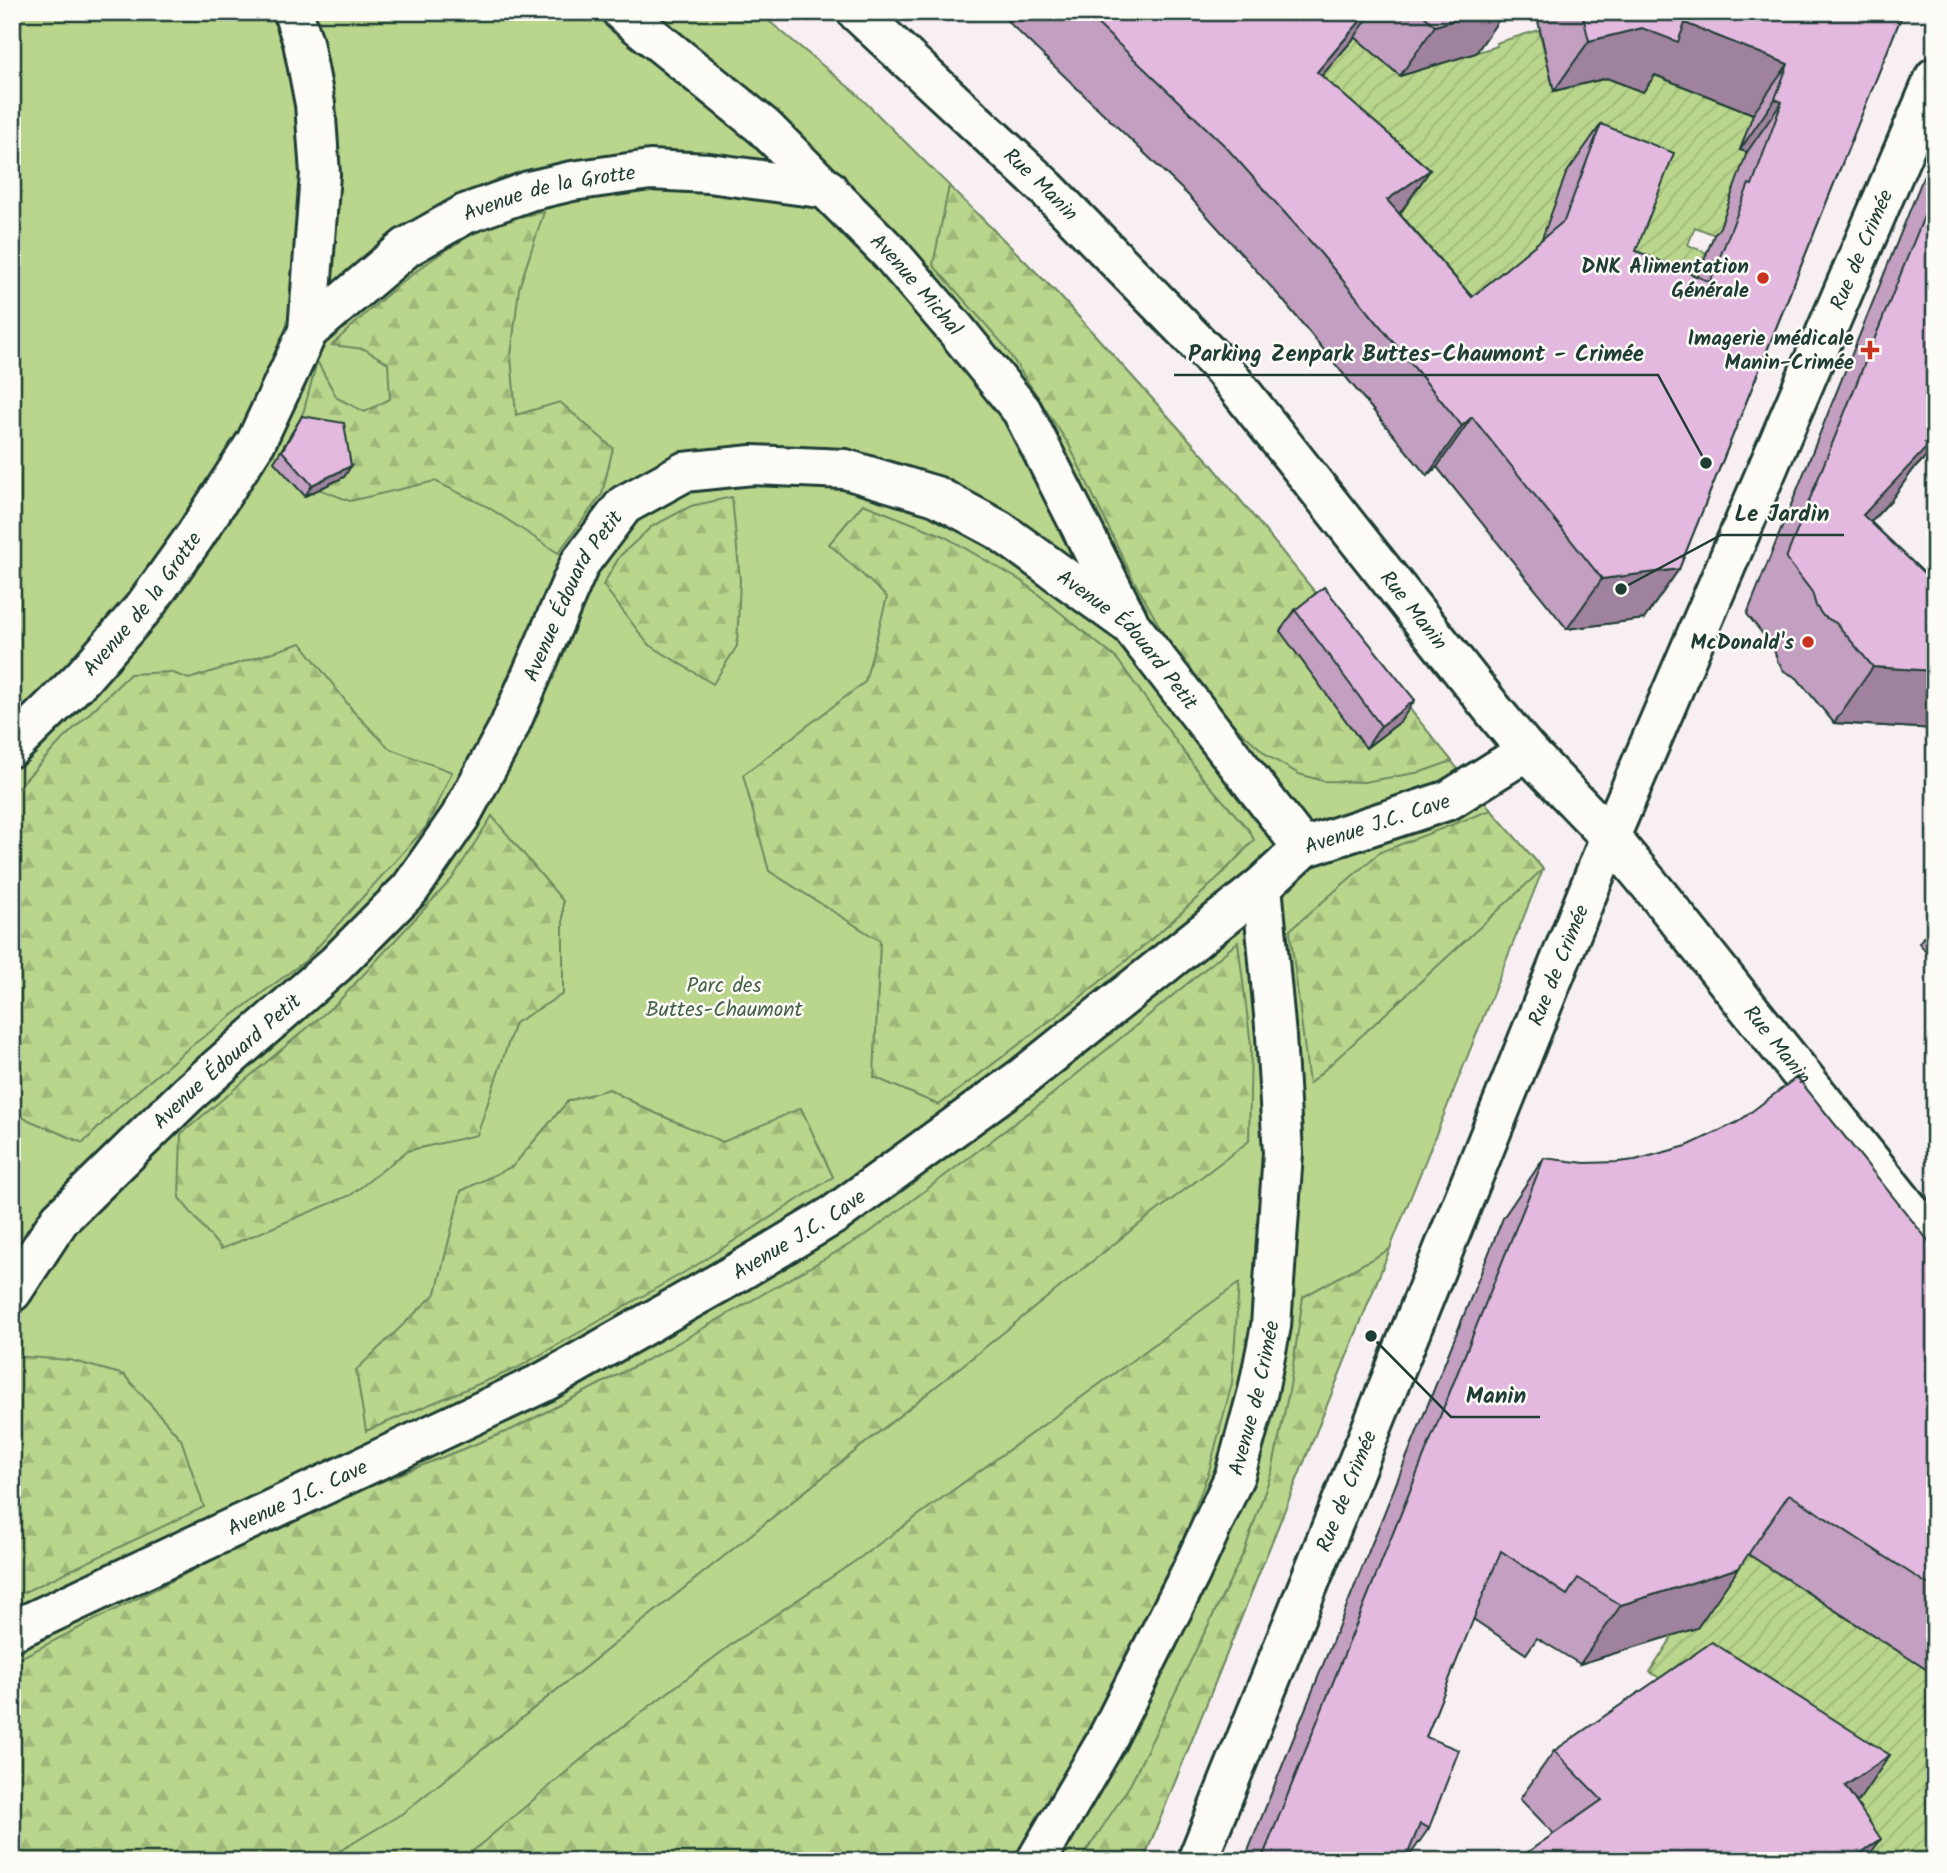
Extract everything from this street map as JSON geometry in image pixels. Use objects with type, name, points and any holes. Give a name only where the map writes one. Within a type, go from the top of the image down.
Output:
[{"type":"street","name":"Avenue de la Grotte","points":[[12,747],[82,678],[145,606],[195,536],[256,442],[307,331],[320,174],[315,104],[303,41],[293,12]]},
{"type":"street","name":"Avenue Michal","points":[[622,12],[764,127],[828,188],[890,253],[1022,411],[1130,625]]},
{"type":"street","name":"Rue Manin","points":[[857,12],[1046,188],[1223,369],[1527,751],[1610,837],[1935,1242]]},
{"type":"street","name":"Rue de Crimée","points":[[1197,1861],[1610,837],[1935,76]]},
{"type":"street","name":"Avenue de la Grotte","points":[[307,331],[407,247],[465,214],[529,191],[572,181],[650,170],[709,173],[828,188]]},
{"type":"street","name":"Avenue Édouard Petit","points":[[12,1292],[60,1219],[188,1094],[336,964],[410,889],[460,817],[509,727],[580,563],[624,505],[684,472],[752,465],[845,469],[936,496],[989,524],[1130,625],[1303,848]]},
{"type":"street","name":"Avenue J.C. Cave","points":[[12,1632],[544,1382],[752,1264],[835,1214],[1023,1077],[1262,886],[1303,848],[1449,800],[1527,751]]},
{"type":"street","name":"Avenue de Crimée","points":[[1036,1861],[1105,1743],[1191,1572],[1235,1475],[1258,1391],[1271,1326],[1283,1153],[1276,1036],[1262,886]]},
{"type":"green space","name":"Parc des Buttes-Chaumont","points":[[12,12],[758,12],[857,94],[1057,293],[1211,464],[1491,810],[1543,869],[1143,1861],[12,1861]]},
{"type":"green space","points":[[1539,30],[1554,91],[1607,78],[1642,92],[1650,73],[1755,114],[1740,149],[1754,155],[1733,191],[1722,238],[1695,227],[1688,245],[1707,253],[1675,333],[1529,271],[1437,347],[1282,122],[1355,37],[1400,76]]},
{"type":"green space","points":[[949,186],[1057,293],[1211,464],[1452,761],[1421,772],[1364,782],[1323,781],[1299,774],[1268,756],[1223,715],[1174,652],[1133,579],[1069,445],[1003,344],[933,265]]},
{"type":"green space","points":[[544,212],[519,288],[511,356],[516,415],[560,402],[613,448],[602,494],[558,553],[488,507],[435,481],[350,501],[300,482],[283,461],[304,410],[317,361],[337,398],[365,412],[390,399],[388,363],[364,349],[332,345],[386,296],[444,251],[493,224]]},
{"type":"green space","points":[[732,497],[740,580],[737,646],[713,684],[648,644],[603,585],[620,556],[651,527],[691,506]]},
{"type":"green space","points":[[863,504],[942,535],[1023,582],[1117,659],[1202,777],[1249,830],[1254,840],[1181,913],[1142,947],[1062,1012],[939,1105],[874,1077],[880,941],[769,871],[743,775],[865,682],[887,597],[829,544]]},
{"type":"green space","points":[[301,643],[354,712],[390,749],[452,772],[426,827],[305,961],[190,1047],[121,1105],[83,1143],[12,1113],[12,794],[62,740],[130,674],[170,672],[189,679]]},
{"type":"green space","points":[[1491,810],[1543,869],[1309,1084],[1290,930],[1380,852]]},
{"type":"green space","points":[[492,816],[563,901],[563,994],[515,1023],[477,1135],[407,1151],[351,1195],[221,1249],[179,1198],[181,1134],[338,1002],[452,879]]},
{"type":"green space","points":[[1238,942],[1251,1045],[1249,1141],[1129,1232],[403,1813],[323,1861],[12,1861],[12,1662],[313,1509],[513,1429],[658,1354],[866,1235],[1044,1101]]},
{"type":"green space","points":[[609,1089],[646,1109],[723,1142],[801,1108],[833,1177],[695,1266],[517,1368],[366,1431],[356,1370],[436,1293],[461,1191],[513,1166],[568,1101]]},
{"type":"green space","points":[[1390,1249],[1143,1861],[1080,1861],[1130,1785],[1244,1552],[1272,1471],[1290,1386],[1303,1297]]},
{"type":"green space","points":[[1239,1283],[1232,1383],[1209,1471],[1168,1580],[1059,1786],[1012,1861],[461,1861],[597,1746],[736,1641],[854,1562]]},
{"type":"green space","points":[[12,1356],[70,1360],[124,1375],[181,1439],[204,1507],[12,1598]]},
{"type":"green space","points":[[1732,1544],[1935,1675],[1935,1861],[1830,1861],[1856,1803],[1650,1672]]},
{"type":"building","points":[[1085,12],[1368,12],[1317,72],[1430,170],[1387,200],[1472,297],[1564,221],[1601,124],[1674,153],[1636,251],[1710,282],[1749,184],[1752,185],[1782,102],[1775,99],[1788,64],[1685,23],[1678,42],[1642,28],[1589,41],[1582,12],[1903,12],[1679,569],[1602,579],[1472,417],[1462,426],[1317,249],[1225,146]]},
{"type":"building","points":[[1420,12],[1479,12],[1435,26]]},
{"type":"building","points":[[1935,189],[1935,431],[1925,442],[1930,444],[1863,515],[1925,574],[1935,564],[1935,671],[1873,667],[1836,623],[1823,616],[1816,606],[1812,592],[1786,558]]},
{"type":"building","points":[[302,416],[344,423],[351,466],[312,485],[282,451]]},
{"type":"building","points":[[1324,587],[1415,700],[1381,726],[1295,610]]},
{"type":"building","points":[[1797,1077],[1935,1249],[1935,1589],[1789,1494],[1739,1568],[1621,1605],[1578,1578],[1567,1595],[1501,1551],[1426,1737],[1459,1750],[1429,1828],[1420,1824],[1405,1861],[1261,1861],[1544,1158],[1585,1163],[1618,1162],[1687,1146],[1738,1122]]},
{"type":"building","points":[[1712,1642],[1890,1755],[1845,1786],[1881,1839],[1849,1861],[1515,1861],[1602,1800],[1554,1751]]},
{"type":"place","name":"DNK Alimentation Générale","points":[[1763,278]]},
{"type":"place","name":"Imagerie médicale Manin-Crimée","points":[[1870,350]]},
{"type":"place","name":"Parking Zenpark Buttes-Chaumont - Crimée","points":[[1706,463]]},
{"type":"place","name":"Le Jardin","points":[[1621,589]]},
{"type":"place","name":"McDonald's","points":[[1808,642]]},
{"type":"place","name":"Manin","points":[[1371,1336]]}]
